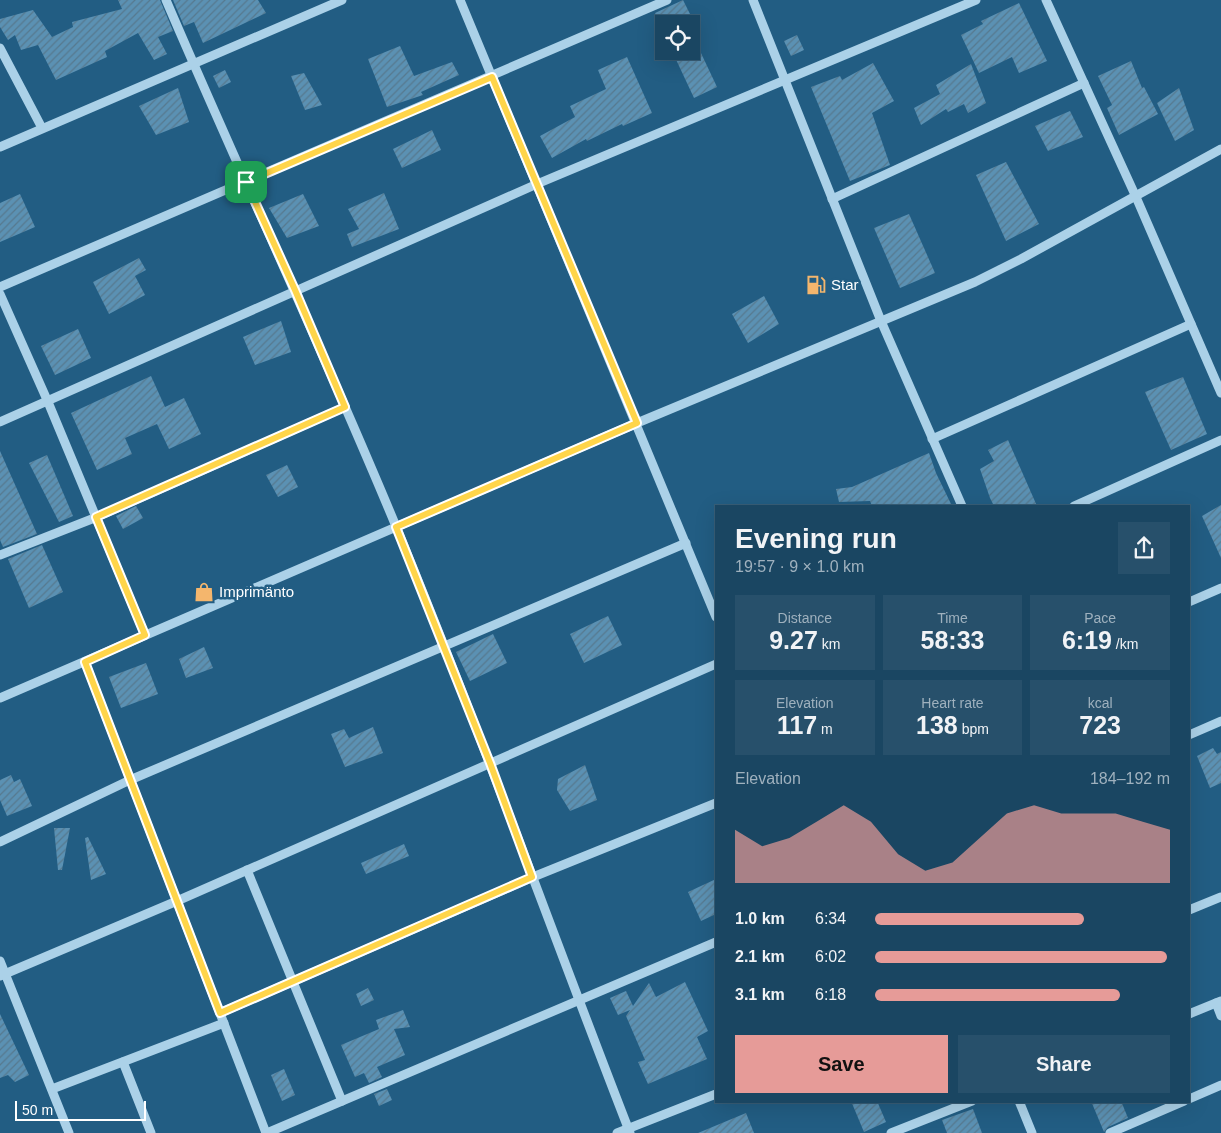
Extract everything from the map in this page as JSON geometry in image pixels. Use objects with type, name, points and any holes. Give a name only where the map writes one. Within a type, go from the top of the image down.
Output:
[{"type":"street","points":[[166,0],[295,290],[396,527],[490,763],[629,1131]]},
{"type":"street","points":[[0,147],[342,0]]},
{"type":"street","points":[[460,0],[538,184],[715,615]]},
{"type":"street","points":[[0,287],[492,77],[667,0]]},
{"type":"street","points":[[753,0],[881,321],[962,505]]},
{"type":"street","points":[[0,422],[538,184],[976,0]]},
{"type":"street","points":[[1046,0],[1136,197],[1221,393]]},
{"type":"street","points":[[0,48],[42,128]]},
{"type":"street","points":[[832,199],[1084,83]]},
{"type":"street","points":[[0,698],[637,423],[998,271],[1221,149]]},
{"type":"street","points":[[0,294],[48,402],[145,635]]},
{"type":"street","points":[[932,438],[1191,324]]},
{"type":"street","points":[[0,555],[96,517],[345,407]]},
{"type":"street","points":[[1091,503],[1221,440]]},
{"type":"street","points":[[0,842],[130,780],[686,543]]},
{"type":"street","points":[[1190,602],[1221,588]]},
{"type":"street","points":[[85,662],[266,1133],[715,942]]},
{"type":"street","points":[[3,974],[177,901],[715,664]]},
{"type":"street","points":[[1190,736],[1221,721]]},
{"type":"street","points":[[220,1013],[532,877],[715,803]]},
{"type":"street","points":[[247,870],[342,1101]]},
{"type":"street","points":[[1190,910],[1221,897]]},
{"type":"street","points":[[0,961],[3,974],[70,1133]]},
{"type":"street","points":[[1190,1014],[1219,1002],[1221,1016]]},
{"type":"street","points":[[52,1090],[224,1023]]},
{"type":"street","points":[[123,1062],[151,1133]]},
{"type":"street","points":[[1190,1099],[1221,1085]]},
{"type":"street","points":[[617,1133],[629,1131],[715,1094]]},
{"type":"street","points":[[891,1133],[967,1103]]},
{"type":"street","points":[[1020,1103],[1032,1133]]},
{"type":"street","points":[[1110,1133],[1179,1103]]},
{"type":"building","points":[[118,0],[160,0],[173,31],[158,37],[167,54],[154,60],[138,33],[105,51],[107,57],[56,80],[38,45],[21,50],[15,35],[8,40],[0,27],[0,19],[33,10],[52,37],[73,27],[72,22],[122,9]]},
{"type":"building","points":[[173,0],[258,0],[266,13],[203,43],[194,22],[184,26]]},
{"type":"building","points":[[683,0],[690,15],[656,15],[655,13]]},
{"type":"building","points":[[1019,3],[1047,61],[1019,73],[1012,57],[979,73],[961,35],[983,24],[981,21]]},
{"type":"building","points":[[797,35],[804,50],[791,56],[784,41]]},
{"type":"building","points":[[400,46],[414,76],[452,62],[459,75],[421,92],[423,95],[387,107],[368,59]]},
{"type":"building","points":[[700,51],[717,87],[694,98],[676,60],[700,60]]},
{"type":"building","points":[[627,57],[652,113],[623,126],[622,124],[587,141],[586,139],[552,158],[540,136],[575,117],[570,106],[606,89],[598,70]]},
{"type":"building","points":[[1131,61],[1142,88],[1144,87],[1158,114],[1119,135],[1107,108],[1112,105],[1098,76]]},
{"type":"building","points":[[873,63],[894,101],[872,113],[890,165],[850,181],[811,87],[840,76],[842,80]]},
{"type":"building","points":[[971,64],[986,103],[968,113],[964,104],[948,112],[946,109],[921,125],[914,108],[940,94],[936,85]]},
{"type":"building","points":[[225,70],[231,82],[219,88],[213,76]]},
{"type":"building","points":[[304,73],[322,105],[305,110],[291,76]]},
{"type":"building","points":[[178,88],[189,122],[156,135],[139,106]]},
{"type":"building","points":[[1179,88],[1194,130],[1175,141],[1157,103]]},
{"type":"building","points":[[1070,111],[1083,137],[1048,151],[1035,126]]},
{"type":"building","points":[[432,130],[441,150],[402,168],[393,149]]},
{"type":"building","points":[[1006,162],[1039,224],[1006,241],[976,175]]},
{"type":"building","points":[[384,193],[399,229],[352,247],[347,234],[359,229],[348,209]]},
{"type":"building","points":[[20,194],[35,227],[0,242],[0,203]]},
{"type":"building","points":[[303,194],[319,226],[287,238],[269,208]]},
{"type":"building","points":[[909,214],[935,273],[900,288],[874,228]]},
{"type":"building","points":[[139,258],[146,270],[135,276],[145,295],[109,314],[93,282]]},
{"type":"building","points":[[764,296],[779,324],[748,343],[732,314]]},
{"type":"building","points":[[281,321],[291,352],[255,365],[243,337]]},
{"type":"building","points":[[78,329],[91,358],[55,375],[41,346]]},
{"type":"building","points":[[151,376],[165,407],[184,398],[201,434],[169,449],[157,424],[125,438],[132,454],[97,470],[71,413]]},
{"type":"building","points":[[1183,377],[1207,434],[1171,450],[1145,392]]},
{"type":"building","points":[[1008,440],[1037,505],[994,505],[980,469],[994,461],[988,450]]},
{"type":"building","points":[[0,451],[37,534],[3,547],[0,540]]},
{"type":"building","points":[[929,453],[936,473],[952,505],[872,505],[870,501],[839,502],[836,489],[852,487]]},
{"type":"building","points":[[47,455],[73,516],[59,522],[29,463]]},
{"type":"building","points":[[287,465],[298,487],[278,497],[266,475]]},
{"type":"building","points":[[1221,505],[1221,558],[1202,516]]},
{"type":"building","points":[[136,506],[143,518],[123,529],[116,516]]},
{"type":"building","points":[[42,545],[63,592],[29,608],[8,559]]},
{"type":"building","points":[[608,616],[622,645],[584,663],[570,634]]},
{"type":"building","points":[[493,634],[507,663],[470,681],[456,652]]},
{"type":"building","points":[[204,647],[213,668],[186,678],[179,659]]},
{"type":"building","points":[[146,663],[158,694],[121,708],[109,677]]},
{"type":"building","points":[[373,727],[383,753],[345,767],[331,734],[344,729],[349,738]]},
{"type":"building","points":[[1213,748],[1217,754],[1221,752],[1221,783],[1210,788],[1197,756]]},
{"type":"building","points":[[585,765],[597,800],[570,811],[557,790],[558,779]]},
{"type":"building","points":[[11,775],[14,782],[20,779],[32,806],[7,816],[0,800],[0,780]]},
{"type":"building","points":[[54,828],[70,828],[62,870],[58,870]]},
{"type":"building","points":[[88,837],[106,874],[91,880],[85,838]]},
{"type":"building","points":[[404,844],[409,856],[366,874],[361,863]]},
{"type":"building","points":[[715,879],[715,914],[701,921],[688,892]]},
{"type":"building","points":[[685,982],[708,1031],[697,1037],[707,1059],[648,1084],[638,1062],[645,1060],[626,1016],[630,1010],[618,1015],[610,998],[626,991],[633,1006],[649,983],[656,997]]},
{"type":"building","points":[[368,988],[374,1000],[361,1006],[356,994]]},
{"type":"building","points":[[403,1010],[410,1027],[394,1029],[405,1055],[377,1067],[382,1077],[369,1083],[364,1073],[355,1077],[341,1045],[379,1029],[376,1020]]},
{"type":"building","points":[[0,1014],[29,1075],[15,1082],[8,1075],[0,1078]]},
{"type":"building","points":[[284,1069],[295,1095],[282,1101],[271,1075]]},
{"type":"building","points":[[387,1089],[392,1100],[379,1106],[374,1094]]},
{"type":"building","points":[[852,1103],[878,1103],[886,1122],[864,1132]]},
{"type":"building","points":[[1092,1103],[1122,1103],[1128,1118],[1108,1127],[1104,1132]]},
{"type":"building","points":[[973,1109],[982,1133],[947,1133],[942,1120]]},
{"type":"building","points":[[746,1113],[754,1133],[698,1133]]},
{"type":"place","name":"Star","points":[[816,285]]},
{"type":"place","name":"Imprimänto","points":[[204,592]]},
{"type":"route","points":[[492,77],[637,423],[396,527],[490,763],[532,877],[220,1013],[85,662],[145,635],[96,517],[345,407],[246,182],[492,77]]}]
